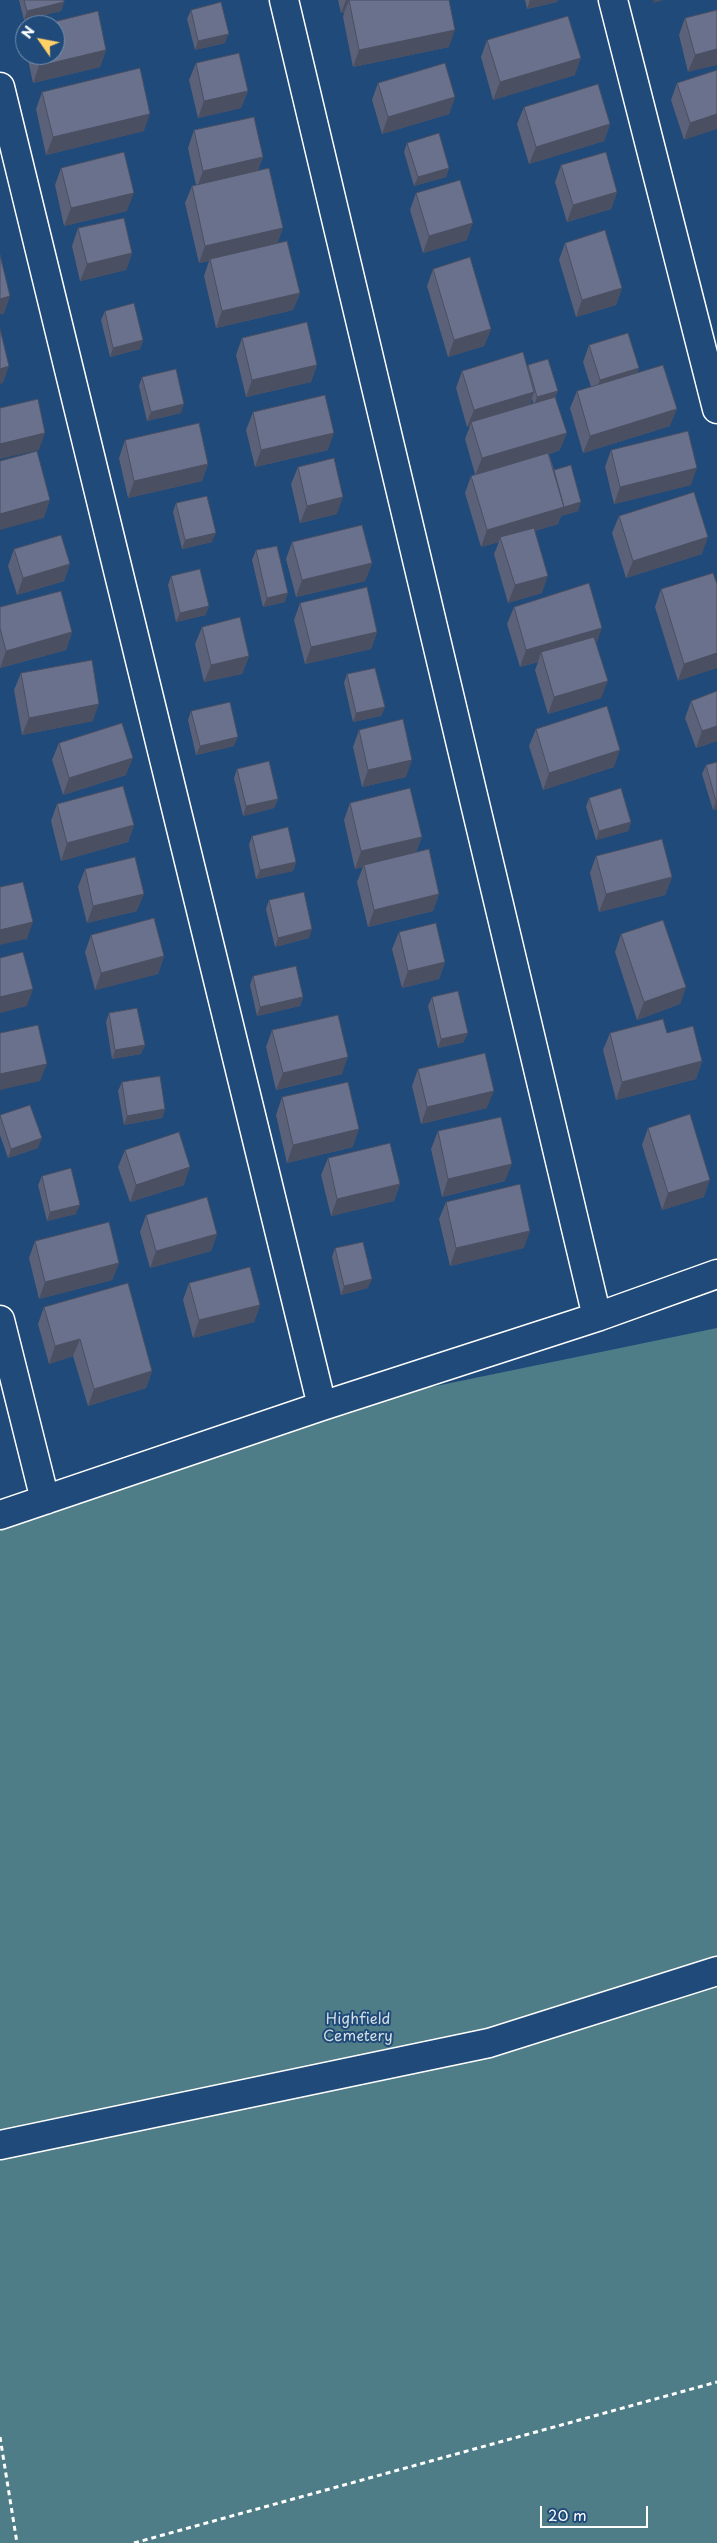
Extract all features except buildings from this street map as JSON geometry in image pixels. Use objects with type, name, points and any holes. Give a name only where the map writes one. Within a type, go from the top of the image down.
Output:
[{"type":"street","points":[[284,0],[597,1317]]},
{"type":"street","points":[[613,0],[717,409]]},
{"type":"street","points":[[0,87],[322,1406]]},
{"type":"street","points":[[0,1515],[322,1406],[597,1317],[717,1274]]},
{"type":"street","points":[[0,1320],[45,1500]]},
{"type":"street","points":[[0,2145],[489,2043],[717,1971]]},
{"type":"path","points":[[134,2543],[717,2382]]},
{"type":"path","points":[[0,2437],[17,2543]]},
{"type":"green space","name":"Highfield Cemetery","points":[[717,1328],[717,2543],[0,2543],[0,1514],[310,1412]]}]
